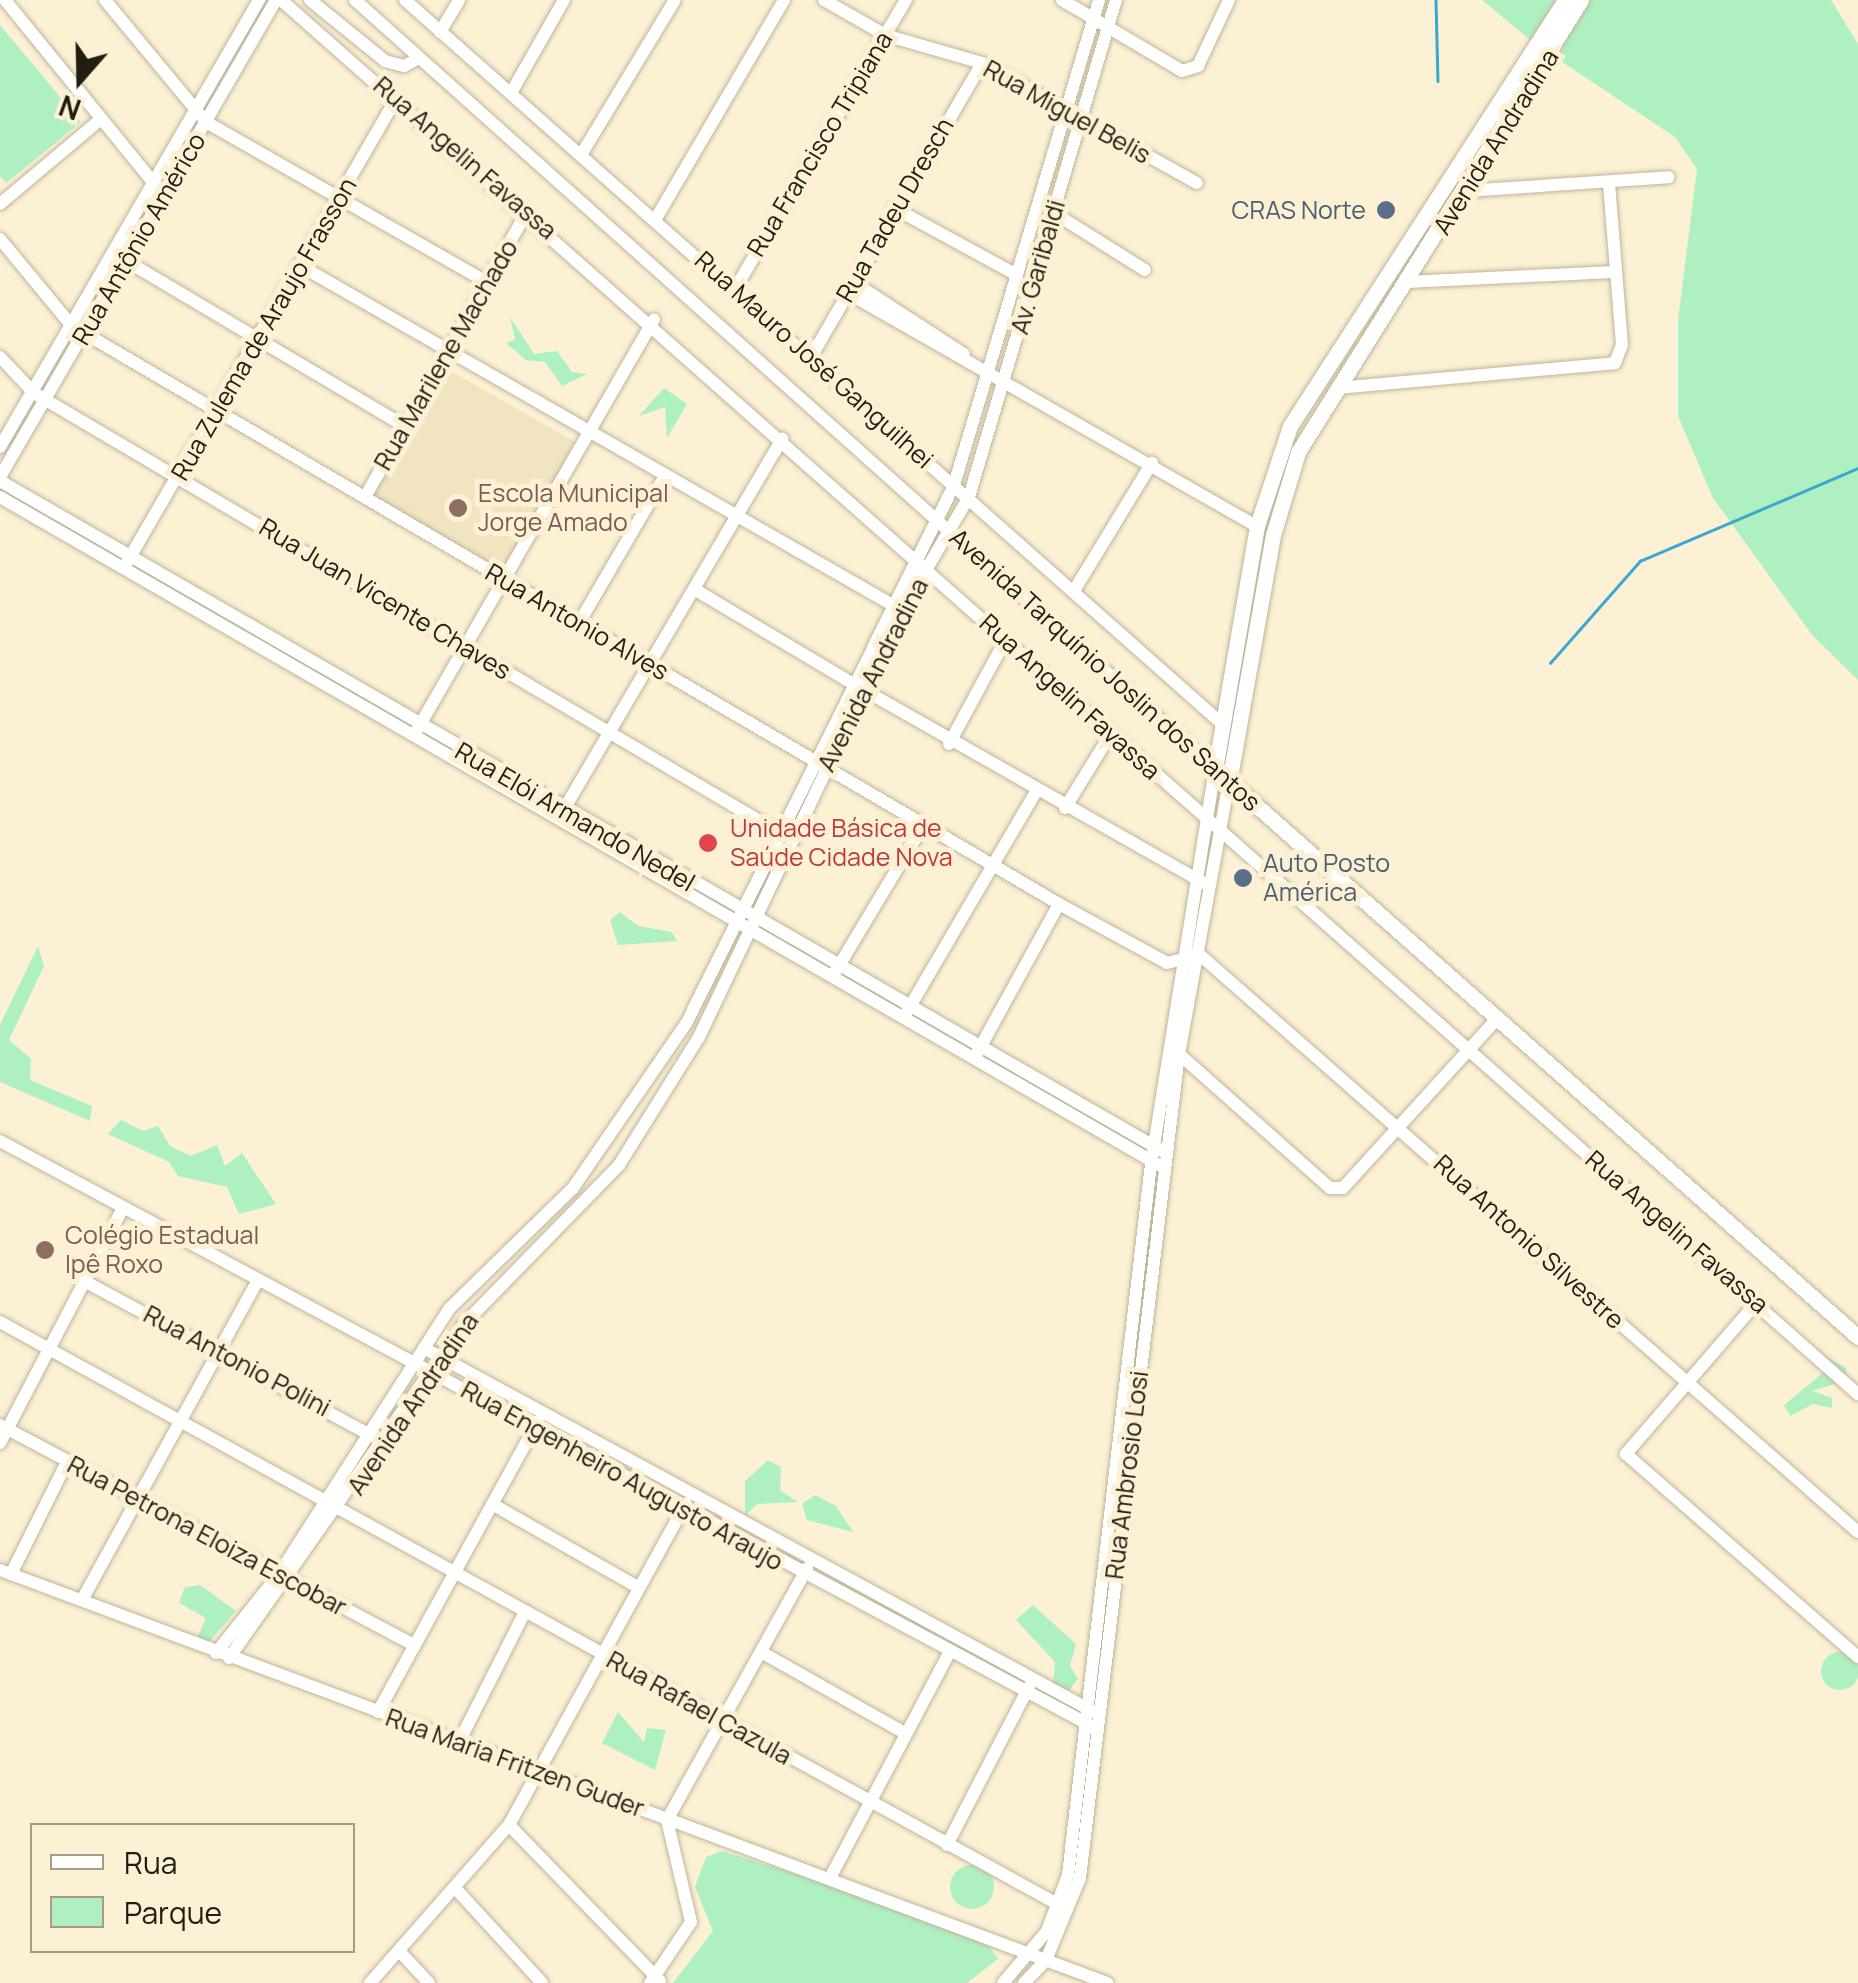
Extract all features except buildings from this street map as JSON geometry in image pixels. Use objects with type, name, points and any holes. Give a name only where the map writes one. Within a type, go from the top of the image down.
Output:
[{"type":"main road","name":"Avenida Andradina","points":[[1215,769],[1258,522],[1290,426],[1376,312],[1442,211],[1565,0]]},
{"type":"main road","name":"Avenida Andradina","points":[[1229,782],[1278,518],[1298,452],[1376,312],[1407,282],[1442,211],[1466,191],[1581,0]]},
{"type":"main road","name":"Avenida Tarquínio Joslin dos Santos","points":[[1215,769],[1858,1337]]},
{"type":"street","points":[[5,0],[154,182]]},
{"type":"street","points":[[105,0],[206,122],[486,282]]},
{"type":"street","name":"Rua Antônio Américo","points":[[0,447],[258,0]]},
{"type":"street","name":"Rua Antônio Américo","points":[[0,479],[278,0]]},
{"type":"street","name":"Rua Angelin Favassa","points":[[278,0],[654,320],[1110,734],[1858,1394]]},
{"type":"street","points":[[310,0],[385,61],[404,66],[420,58]]},
{"type":"street","name":"Avenida Tarquínio Joslin dos Santos","points":[[354,0],[1215,769]]},
{"type":"street","name":"Rua Mauro José Ganguilhei","points":[[404,0],[1075,589],[1221,723]]},
{"type":"street","points":[[440,32],[459,0]]},
{"type":"street","points":[[510,93],[564,0]]},
{"type":"street","points":[[581,155],[676,0]]},
{"type":"street","points":[[655,220],[784,0]]},
{"type":"street","name":"Rua Miguel Belis","points":[[824,0],[885,34],[982,64],[1197,184]]},
{"type":"street","name":"Rua Francisco Tripiana","points":[[735,289],[906,0]]},
{"type":"street","points":[[1062,0],[1190,70],[1229,0]]},
{"type":"street","name":"Av. Garibaldi","points":[[286,1577],[327,1503],[450,1308],[601,1152],[687,1022],[888,603],[954,484],[1099,0]]},
{"type":"street","name":"Av. Garibaldi","points":[[949,530],[968,497],[1004,383],[1116,0]]},
{"type":"street","name":"Rua Tadeu Dresch","points":[[811,357],[894,208],[982,64]]},
{"type":"street","name":"Rua Zulema de Araujo Frasson","points":[[126,564],[180,478],[256,338],[396,99]]},
{"type":"street","points":[[0,204],[101,119]]},
{"type":"street","points":[[1466,191],[1669,177]]},
{"type":"street","points":[[1337,388],[1615,364],[1622,345],[1608,183]]},
{"type":"street","points":[[894,208],[1017,274]]},
{"type":"street","name":"Rua Marilene Machado","points":[[365,497],[527,212]]},
{"type":"street","points":[[1054,213],[1144,270]]},
{"type":"street","name":"Rua Antonio Alves","points":[[0,239],[72,326],[85,334],[923,826],[1059,904],[1183,964]]},
{"type":"street","points":[[113,253],[404,426]]},
{"type":"street","points":[[299,265],[735,520],[904,609]]},
{"type":"street","points":[[1407,282],[1613,272]]},
{"type":"street","points":[[850,287],[988,374],[1258,522]]},
{"type":"street","points":[[416,732],[654,320]]},
{"type":"street","name":"Rua Juan Vicente Chaves","points":[[0,357],[34,393],[778,832]]},
{"type":"street","points":[[559,817],[782,440]]},
{"type":"street","points":[[1075,589],[1152,464]]},
{"type":"street","name":"Rua Elói Armando Nedel","points":[[0,479],[126,564]]},
{"type":"street","points":[[579,623],[663,479]]},
{"type":"street","name":"Rua Elói Armando Nedel","points":[[0,498],[126,564],[1157,1166]]},
{"type":"street","name":"Avenida Andradina","points":[[222,1656],[340,1510],[486,1297],[619,1165],[699,1038],[864,690],[949,530]]},
{"type":"street","points":[[694,588],[850,682]]},
{"type":"street","points":[[950,744],[1006,639]]},
{"type":"street","points":[[864,690],[1035,793],[1205,884]]},
{"type":"street","points":[[1065,808],[1110,734]]},
{"type":"street","points":[[1205,884],[1215,769]]},
{"type":"street","points":[[1205,884],[1229,782]]},
{"type":"street","points":[[904,1017],[1035,793]]},
{"type":"street","points":[[834,975],[923,826]]},
{"type":"street","name":"Rua Ambrosio Losi","points":[[1159,1150],[1200,955],[1205,884]]},
{"type":"street","name":"Rua Ambrosio Losi","points":[[1024,1983],[1046,1960],[1080,1878],[1093,1712],[1159,1150],[1183,964],[1205,884]]},
{"type":"street","points":[[975,1058],[1059,904]]},
{"type":"street","points":[[1183,964],[1200,955]]},
{"type":"street","name":"Rua Antonio Silvestre","points":[[1200,955],[1858,1532]]},
{"type":"street","points":[[1179,1054],[1330,1188],[1343,1188],[1396,1123],[1496,1020]]},
{"type":"street","name":"Rua Elói Armando Nedel","points":[[975,1058],[1159,1150]]},
{"type":"street","name":"Rua Engenheiro Augusto Araujo","points":[[0,1141],[256,1283],[413,1364],[539,1420],[803,1575],[948,1655],[1028,1688],[1092,1727]]},
{"type":"street","points":[[0,1443],[4,1427],[50,1350],[122,1210]]},
{"type":"street","name":"Rua Antonio Polini","points":[[86,1282],[222,1349],[386,1444]]},
{"type":"street","points":[[82,1600],[256,1283]]},
{"type":"street","points":[[1757,1302],[1626,1454],[1858,1656]]},
{"type":"street","name":"Rua Rafael Cazula","points":[[0,1322],[1058,1905]]},
{"type":"street","points":[[424,1348],[539,1420],[692,1494],[955,1642],[1028,1688],[1093,1712]]},
{"type":"street","points":[[378,1712],[539,1420]]},
{"type":"street","name":"Rua Petrona Eloiza Escobar","points":[[4,1427],[415,1646]]},
{"type":"street","points":[[6,1572],[67,1462]]},
{"type":"street","points":[[370,1983],[509,1825],[636,1586],[692,1494]]},
{"type":"street","points":[[492,1504],[636,1586]]},
{"type":"street","points":[[509,1825],[656,1981],[691,1922],[667,1820],[812,1560]]},
{"type":"street","name":"Rua Maria Fritzen Guder","points":[[6,1572],[222,1656],[460,1740],[1107,1983]]},
{"type":"street","points":[[460,1740],[525,1612]]},
{"type":"street","points":[[830,1878],[864,1800],[955,1642]]},
{"type":"street","points":[[761,1652],[903,1732]]},
{"type":"street","points":[[947,1845],[1028,1688]]},
{"type":"street","name":"Rua Ambrosio Losi","points":[[1003,1983],[1031,1955],[1058,1905],[1092,1727]]},
{"type":"street","points":[[456,1889],[542,1983]]},
{"type":"street","points":[[399,1951],[429,1983]]},
{"type":"shaded area","points":[[447,369],[577,443],[502,570],[373,496]]},
{"type":"green space","points":[[1482,0],[1565,0],[1540,48]]},
{"type":"green space","points":[[1582,0],[1831,0],[1858,44],[1858,680],[1812,635],[1713,498],[1678,416],[1678,320],[1697,169],[1675,137],[1553,56]]},
{"type":"green space","points":[[0,25],[81,122],[6,183],[0,176]]},
{"type":"green space","points":[[510,317],[534,354],[557,351],[572,372],[587,374],[562,386],[545,362],[526,360],[506,343],[515,340]]},
{"type":"green space","points":[[664,388],[687,404],[667,438],[665,407],[639,416]]},
{"type":"green space","points":[[620,912],[638,926],[672,932],[677,941],[618,945],[610,920]]},
{"type":"green space","points":[[38,946],[44,966],[9,1040],[31,1059],[30,1080],[92,1106],[90,1121],[0,1082],[0,1025]]},
{"type":"green space","points":[[121,1120],[143,1131],[158,1126],[170,1146],[191,1156],[217,1145],[225,1166],[242,1153],[276,1204],[239,1214],[227,1187],[178,1176],[169,1162],[108,1134]]},
{"type":"green space","points":[[1820,1353],[1846,1368],[1847,1380],[1812,1391],[1832,1398],[1832,1408],[1813,1404],[1790,1416],[1784,1405],[1824,1372]]},
{"type":"green space","points":[[768,1460],[781,1467],[780,1490],[798,1502],[757,1504],[745,1516],[745,1481]]},
{"type":"green space","points":[[815,1495],[836,1506],[853,1532],[807,1520],[802,1504]]},
{"type":"green space","points":[[200,1585],[236,1611],[208,1643],[198,1636],[206,1618],[179,1603],[185,1587]]},
{"type":"green space","points":[[1033,1605],[1076,1644],[1070,1666],[1078,1679],[1068,1692],[1053,1686],[1055,1662],[1016,1620]]},
{"type":"green space","points":[[1840,1652],[1853,1658],[1859,1671],[1853,1684],[1840,1690],[1827,1684],[1821,1671],[1827,1658]]},
{"type":"green space","points":[[618,1712],[644,1742],[647,1728],[666,1730],[655,1770],[602,1743]]},
{"type":"green space","points":[[722,1851],[910,1910],[988,1945],[998,1959],[967,1983],[673,1983],[713,1931],[695,1887],[706,1857]]},
{"type":"green space","points":[[972,1865],[988,1871],[994,1887],[988,1903],[972,1909],[956,1903],[950,1887],[956,1871]]},
{"type":"waterway","points":[[1436,0],[1438,81]]},
{"type":"waterway","points":[[1550,663],[1640,561],[1858,468]]},
{"type":"place","name":"CRAS Norte","points":[[1386,210]]},
{"type":"place","name":"Escola Municipal Jorge Amado","points":[[458,508]]},
{"type":"place","name":"Unidade Básica de Saúde Cidade Nova","points":[[708,843]]},
{"type":"place","name":"Auto Posto América","points":[[1243,878]]},
{"type":"place","name":"Colégio Estadual Ipê Roxo","points":[[45,1250]]}]
